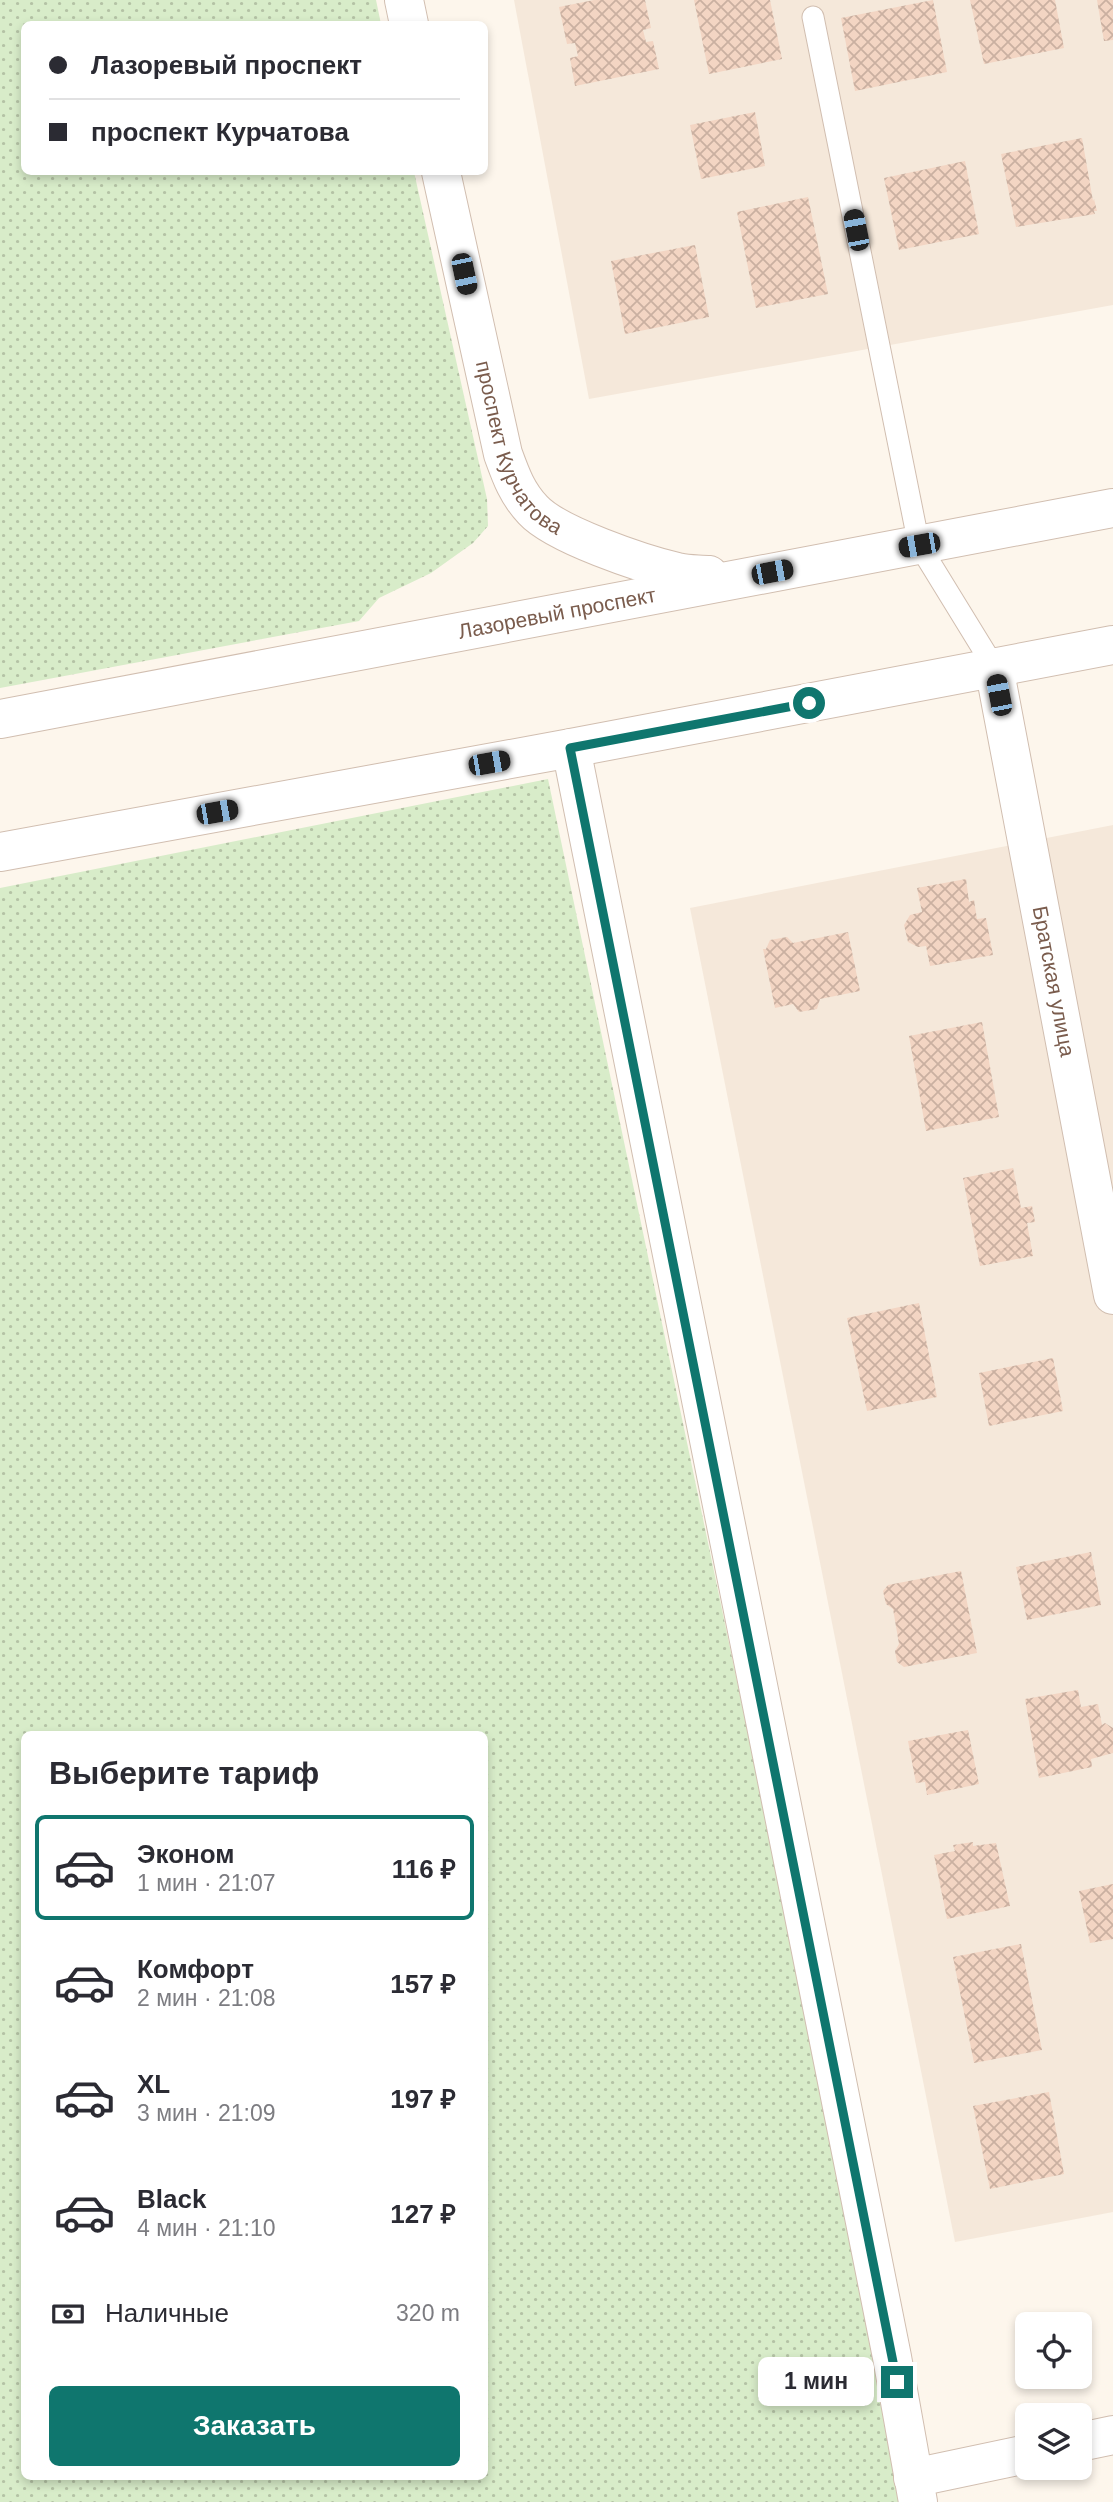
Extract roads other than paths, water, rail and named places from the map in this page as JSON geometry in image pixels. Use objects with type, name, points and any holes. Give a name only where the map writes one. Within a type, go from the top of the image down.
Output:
[{"type":"street","points":[[404,0],[408,21]]},
{"type":"street","name":"проспект Курчатова","points":[[442,175],[503,454],[515,489],[536,513],[569,533],[602,547],[680,573],[747,577]]},
{"type":"street","name":"Лазоревый проспект","points":[[0,719],[1113,508]]},
{"type":"street","points":[[0,852],[1113,645]]},
{"type":"street","name":"Братская улица","points":[[994,667],[1113,1295]]},
{"type":"street","points":[[570,748],[892,2357],[916,2490],[1015,2458]]},
{"type":"street","points":[[1092,2439],[1113,2435]]},
{"type":"lane","points":[[813,17],[919,545],[994,667]]}]
